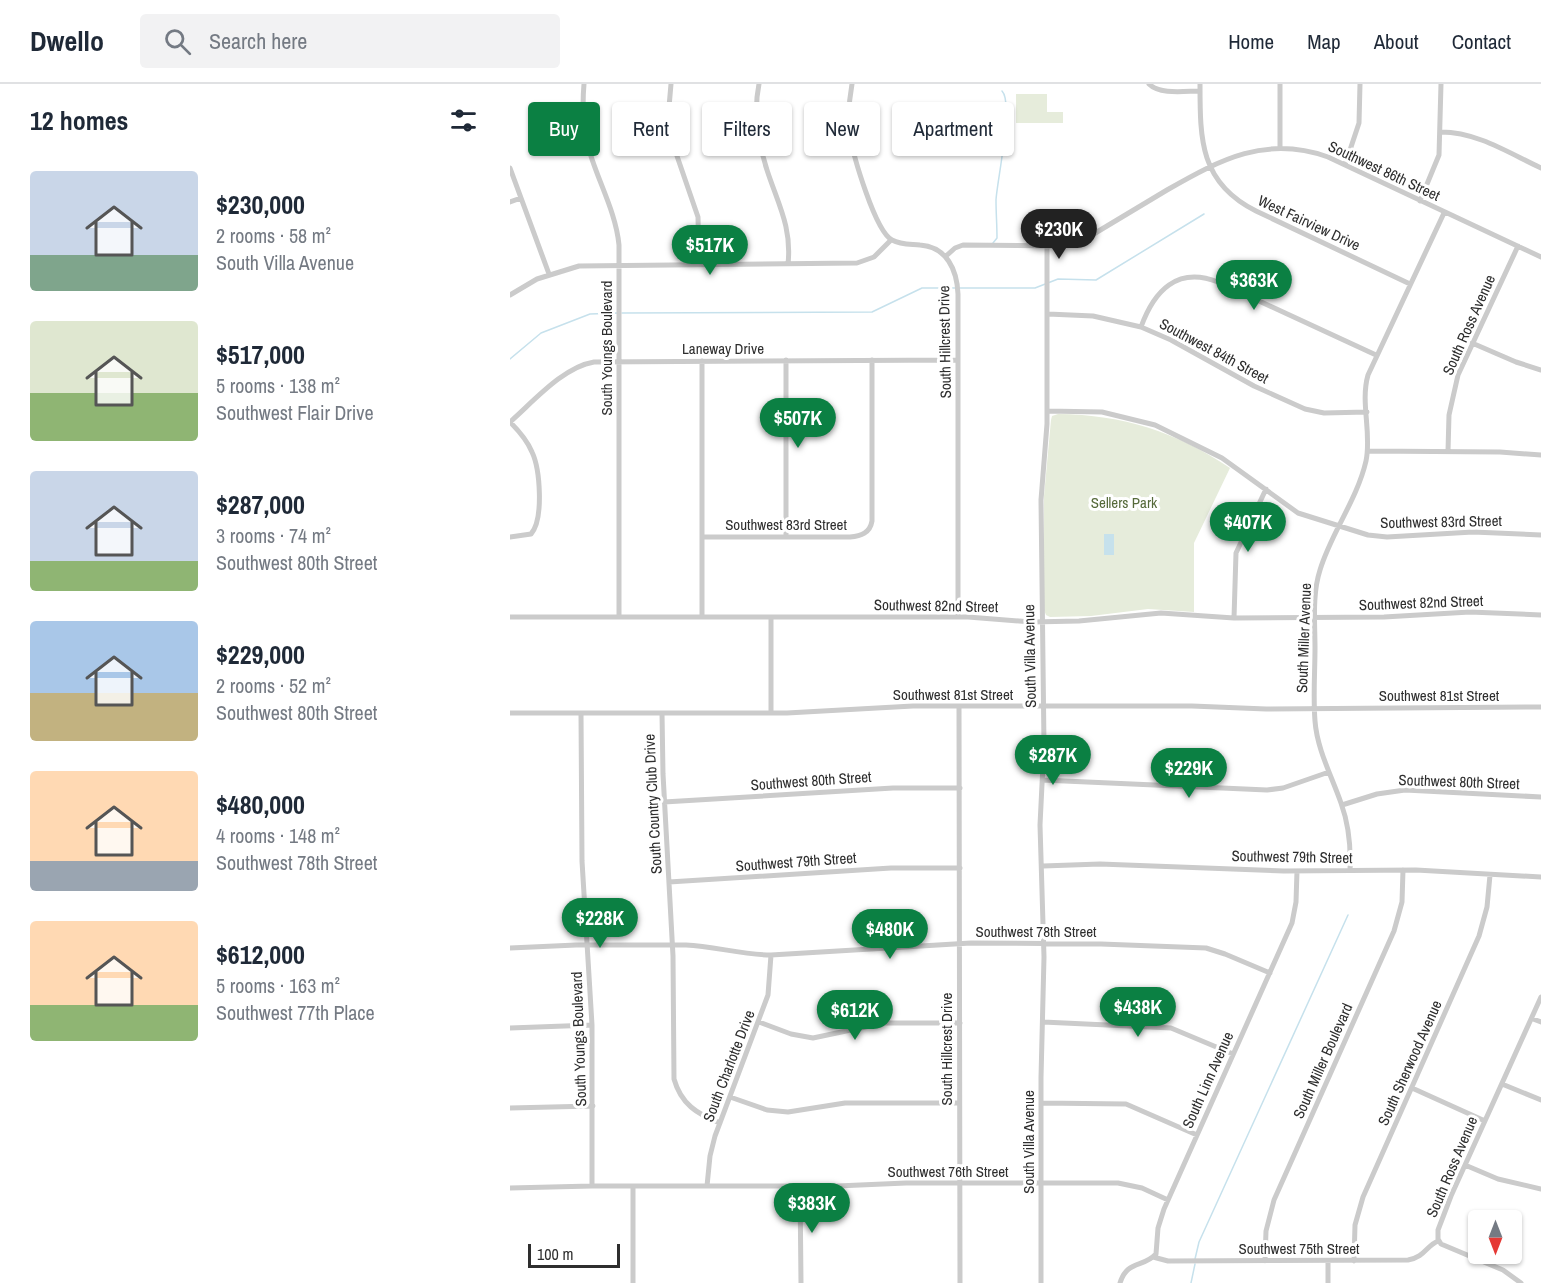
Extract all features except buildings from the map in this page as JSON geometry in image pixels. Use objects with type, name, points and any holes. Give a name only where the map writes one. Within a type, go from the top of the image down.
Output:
[{"type":"street","name":"South Youngs Boulevard","points":[[584,84],[583,116],[587,142],[616,229],[619,264],[619,617]]},
{"type":"street","points":[[671,84],[669,107],[671,128],[677,156],[696,211],[699,264]]},
{"type":"street","points":[[759,84],[756,114],[759,143],[786,219],[789,239],[788,264]]},
{"type":"street","points":[[852,84],[849,129],[853,150],[875,215],[884,232],[891,240],[926,246],[946,256]]},
{"type":"street","points":[[1149,84],[1152,88],[1161,90],[1200,87]]},
{"type":"street","points":[[1280,84],[1280,148]]},
{"type":"street","points":[[1346,165],[1359,123],[1360,84]]},
{"type":"street","points":[[1420,201],[1437,163],[1441,132],[1441,84]]},
{"type":"street","name":"West Fairview Drive","points":[[1200,87],[1201,137],[1211,167],[1220,184],[1233,197],[1244,205],[1410,284]]},
{"type":"street","points":[[1441,132],[1456,132],[1472,136],[1541,168]]},
{"type":"street","name":"Southwest 86th Street","points":[[946,256],[955,248],[963,245],[1062,246],[1092,235],[1211,167],[1250,151],[1280,148],[1308,151],[1346,165],[1541,257]]},
{"type":"street","points":[[510,168],[549,274]]},
{"type":"street","points":[[510,202],[521,198]]},
{"type":"street","name":"South Miller Avenue","points":[[1350,870],[1350,836],[1342,805],[1317,734],[1314,709],[1316,590],[1319,573],[1358,487],[1368,451],[1366,380],[1444,213]]},
{"type":"street","points":[[510,295],[549,274],[579,266],[864,262],[874,257],[891,240]]},
{"type":"street","name":"South Villa Avenue","points":[[1041,1283],[1044,943],[1040,825],[1044,706],[1041,500],[1047,411],[1047,245]]},
{"type":"street","name":"South Ross Avenue","points":[[1448,451],[1451,400],[1461,367],[1518,246]]},
{"type":"street","name":"South Hillcrest Drive","points":[[946,256],[953,266],[958,294],[958,617]]},
{"type":"street","points":[[1141,327],[1151,303],[1166,286],[1182,279],[1202,277],[1218,282],[1377,356]]},
{"type":"street","name":"Southwest 84th Street","points":[[1048,314],[1093,316],[1141,327],[1171,340],[1298,407],[1324,413],[1367,412]]},
{"type":"street","points":[[1472,343],[1541,370]]},
{"type":"street","points":[[702,360],[702,616]]},
{"type":"street","points":[[786,360],[786,537]]},
{"type":"street","name":"Southwest 83rd Street","points":[[702,537],[856,536],[869,530],[872,509],[872,360]]},
{"type":"street","name":"Laneway Drive","points":[[510,422],[573,369],[594,362],[957,360]]},
{"type":"street","name":"Southwest 83rd Street","points":[[1047,411],[1102,412],[1155,425],[1222,458],[1298,513],[1368,535],[1384,537],[1473,532],[1541,535]]},
{"type":"street","points":[[510,422],[524,438],[534,455],[538,477],[538,511],[537,524],[531,534],[510,537]]},
{"type":"street","points":[[1368,451],[1500,452],[1541,455]]},
{"type":"street","points":[[1234,618],[1236,553],[1266,489]]},
{"type":"street","name":"Southwest 82nd Street","points":[[510,617],[958,617],[1042,622],[1161,613],[1234,618],[1383,617],[1470,612],[1541,615]]},
{"type":"street","points":[[771,617],[771,713]]},
{"type":"street","name":"South Hillcrest Drive","points":[[959,706],[960,1283]]},
{"type":"street","name":"Southwest 81st Street","points":[[510,713],[771,713],[959,706],[1176,706],[1251,709],[1541,707]]},
{"type":"street","name":"South Youngs Boulevard","points":[[581,713],[581,846],[592,1025],[592,1186]]},
{"type":"street","name":"South Country Club Drive","points":[[662,713],[664,802],[673,945],[674,1078],[681,1096],[689,1107],[720,1123]]},
{"type":"street","points":[[1042,780],[1267,790],[1283,788],[1329,772]]},
{"type":"street","name":"Southwest 80th Street","points":[[664,802],[893,788],[960,788]]},
{"type":"street","name":"Southwest 80th Street","points":[[1342,805],[1377,794],[1405,790],[1541,797]]},
{"type":"street","name":"Southwest 79th Street","points":[[1043,866],[1100,864],[1297,871],[1403,870],[1541,877]]},
{"type":"street","name":"Southwest 79th Street","points":[[669,882],[891,868],[960,868]]},
{"type":"street","name":"South Miller Boulevard","points":[[1265,1261],[1266,1231],[1274,1200],[1394,931],[1403,895],[1403,870]]},
{"type":"street","name":"South Linn Avenue","points":[[1153,1257],[1156,1252],[1159,1222],[1168,1200],[1293,917],[1297,871]]},
{"type":"street","name":"South Sherwood Avenue","points":[[1354,1261],[1355,1225],[1361,1203],[1479,936],[1487,908],[1490,875]]},
{"type":"street","name":"Southwest 78th Street","points":[[510,948],[673,945],[702,946],[743,954],[771,955],[959,944],[1044,943],[1206,948],[1270,973]]},
{"type":"street","name":"South Charlotte Drive","points":[[707,1186],[711,1149],[770,988],[771,955]]},
{"type":"street","points":[[1541,997],[1533,1019],[1541,1022]]},
{"type":"street","name":"South Ross Avenue","points":[[1521,1283],[1503,1270],[1445,1246],[1438,1241],[1438,1230],[1527,1027],[1533,1019]]},
{"type":"street","points":[[759,1022],[791,1034],[813,1038],[884,1023],[960,1023]]},
{"type":"street","points":[[1043,1022],[1171,1028],[1233,1054]]},
{"type":"street","points":[[510,1028],[592,1025]]},
{"type":"street","points":[[1502,1084],[1541,1100]]},
{"type":"street","points":[[1412,1088],[1485,1121]]},
{"type":"street","points":[[730,1097],[782,1112],[845,1103],[959,1103]]},
{"type":"street","points":[[1041,1103],[1126,1104],[1197,1136]]},
{"type":"street","points":[[510,1108],[593,1106]]},
{"type":"street","points":[[1466,1165],[1513,1184],[1541,1189]]},
{"type":"street","name":"Southwest 76th Street","points":[[510,1188],[960,1183],[1125,1184],[1142,1188],[1168,1200]]},
{"type":"street","points":[[633,1186],[633,1283]]},
{"type":"street","points":[[800,1186],[801,1283]]},
{"type":"street","name":"Southwest 75th Street","points":[[1153,1257],[1164,1261],[1413,1260],[1438,1241]]},
{"type":"street","points":[[1120,1283],[1128,1268],[1153,1257]]},
{"type":"street","points":[[1328,1261],[1328,1283]]},
{"type":"green space","points":[[1016,94],[1047,94],[1047,112],[1063,112],[1063,123],[1016,123]]},
{"type":"green space","name":"Sellers Park","points":[[1058,414],[1105,418],[1148,428],[1189,444],[1230,468],[1194,543],[1194,612],[1148,609],[1091,616],[1050,617],[1046,615],[1044,610],[1044,496],[1051,420],[1052,416]]},
{"type":"water","points":[[1104,534],[1114,534],[1114,555],[1104,555]]},
{"type":"waterway","points":[[993,243],[997,238],[996,200],[1006,126],[1005,98],[1002,91]]},
{"type":"waterway","points":[[622,313],[872,312],[922,288],[1035,288],[1058,279],[1096,280],[1204,214]]},
{"type":"waterway","points":[[510,359],[541,333],[590,314],[618,313]]},
{"type":"waterway","points":[[1195,1259],[1199,1242],[1348,915]]},
{"type":"waterway","points":[[1191,1283],[1195,1264]]}]
